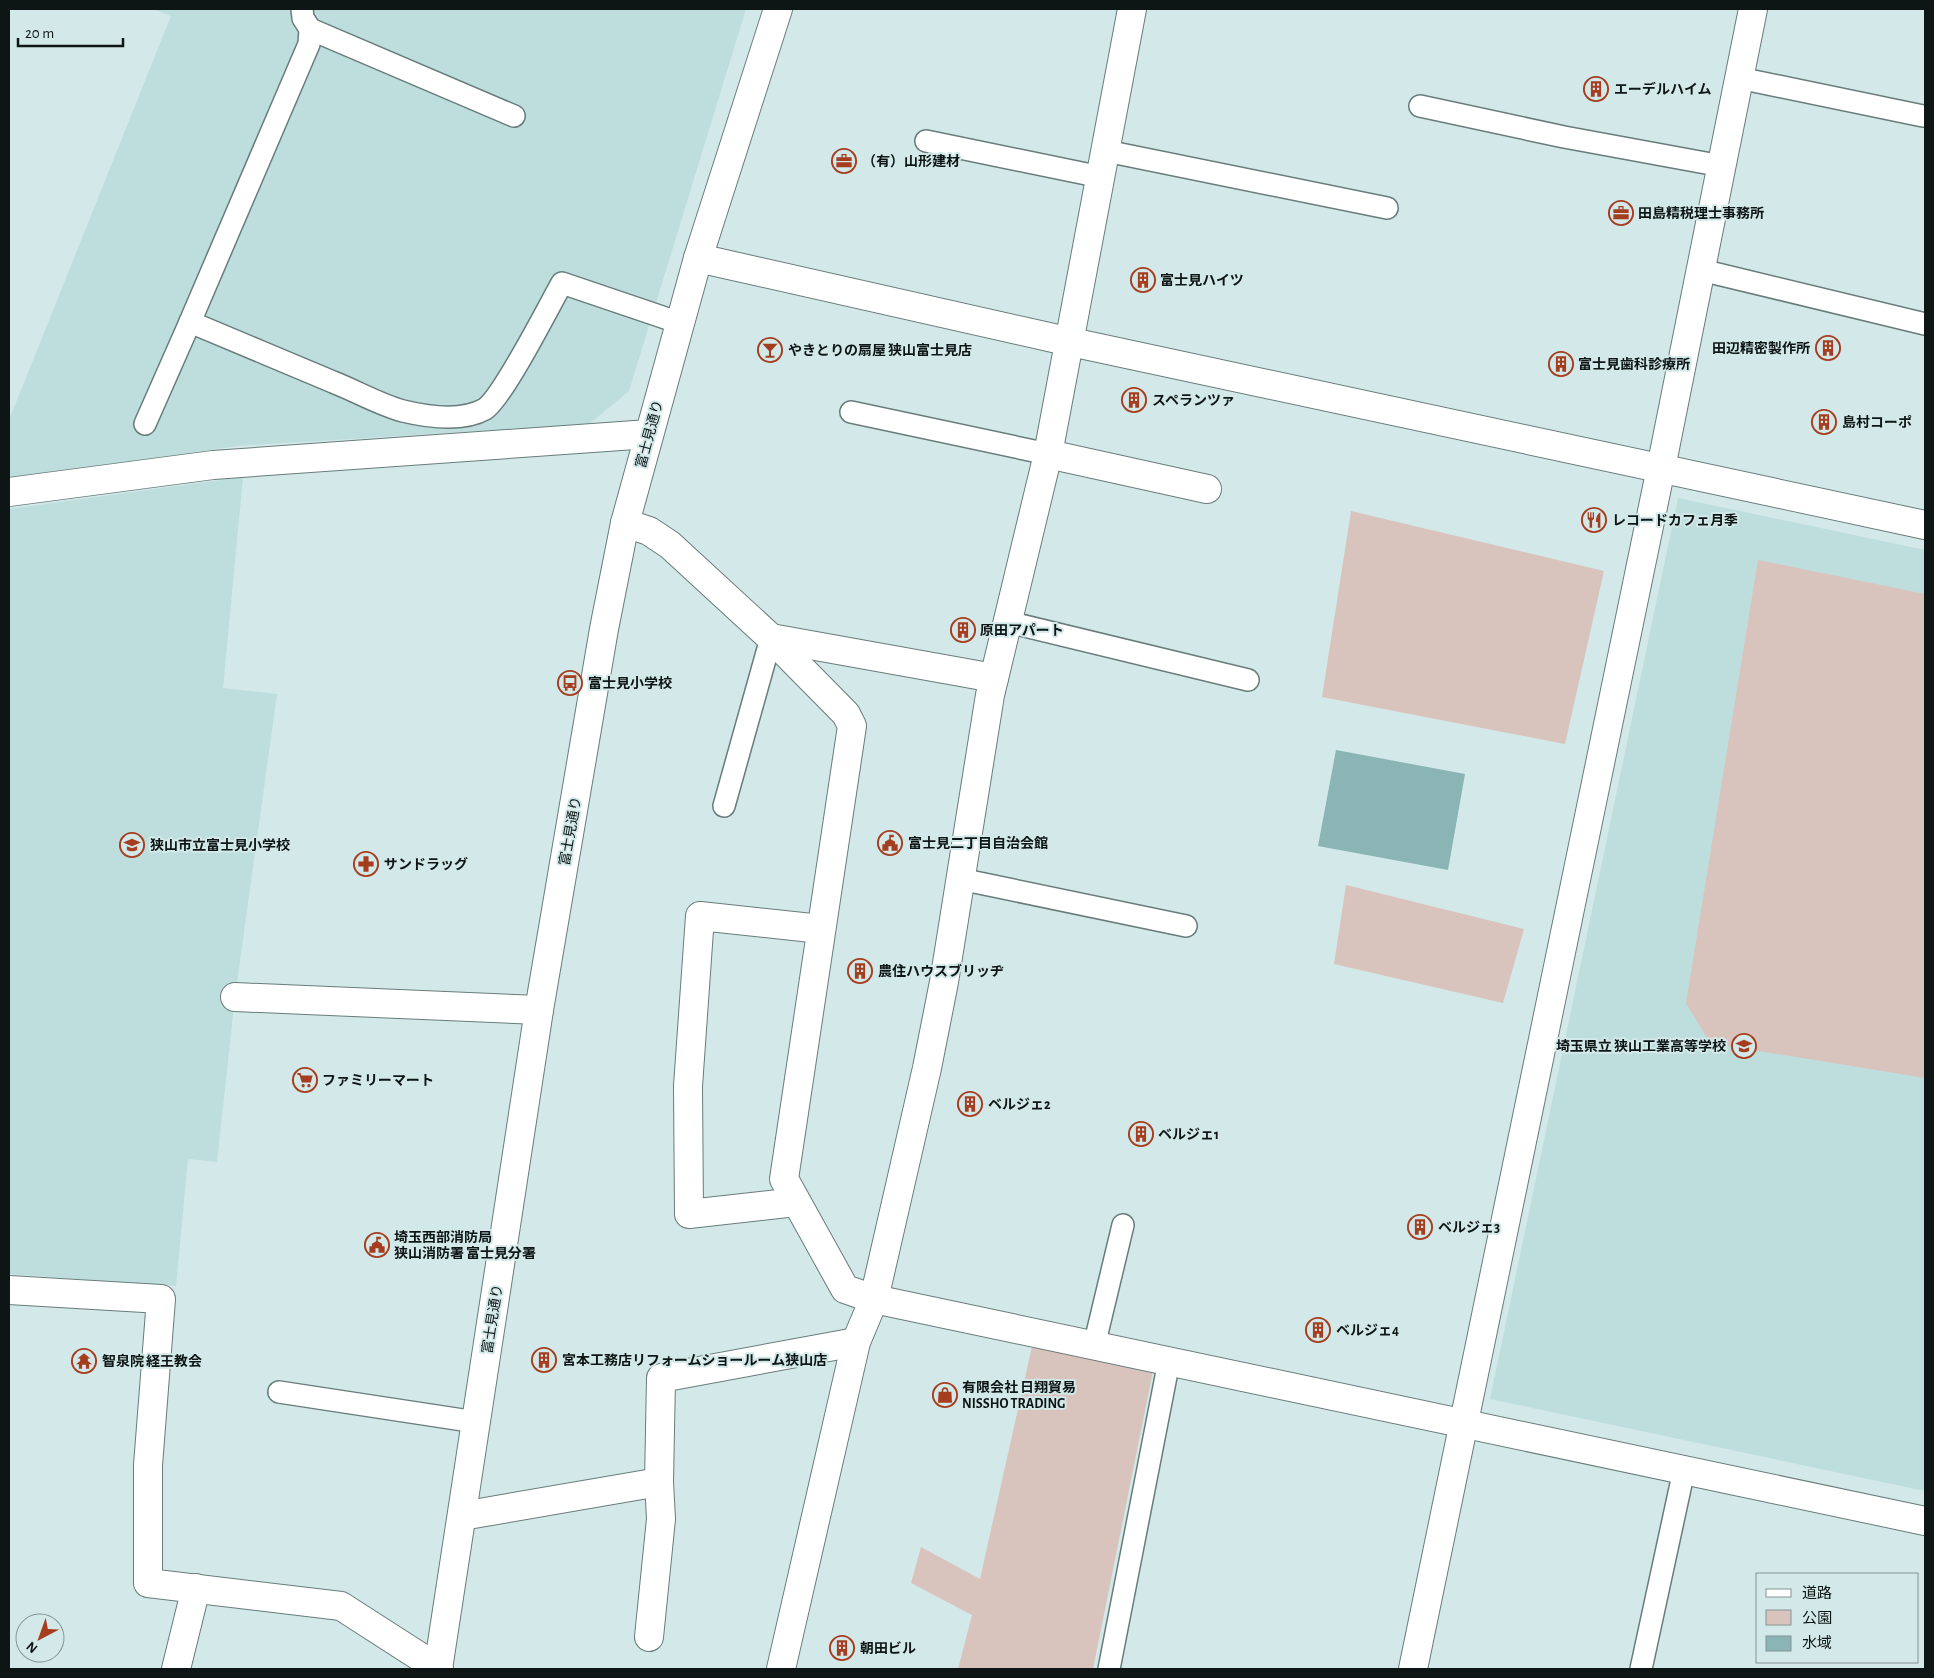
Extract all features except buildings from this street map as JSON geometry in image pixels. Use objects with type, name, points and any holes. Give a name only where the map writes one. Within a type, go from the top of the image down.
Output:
[{"type":"street","name":"富士見通り","points":[[438,1669],[539,1010],[604,629],[625,524],[698,258],[778,9]]},
{"type":"street","points":[[781,1669],[856,1342],[874,1299],[929,1059],[944,982],[994,678],[1048,454],[1132,9]]},
{"type":"street","points":[[1413,1669],[1661,468],[1753,9]]},
{"type":"street","points":[[698,258],[1070,342],[1925,525]]},
{"type":"street","points":[[9,492],[213,466],[649,434]]},
{"type":"street","points":[[1048,454],[1207,489]]},
{"type":"street","points":[[625,524],[649,530],[670,545],[771,638],[846,714],[852,726],[784,1178],[845,1289],[874,1299],[1925,1520]]},
{"type":"street","points":[[771,638],[994,678]]},
{"type":"street","points":[[796,1202],[689,1214],[688,1086],[700,916],[821,929]]},
{"type":"street","points":[[235,997],[539,1010]]},
{"type":"street","points":[[9,1290],[162,1298],[148,1465],[148,1583],[341,1606],[438,1669]]},
{"type":"street","points":[[650,1637],[661,1519],[659,1482],[662,1378],[856,1342]]},
{"type":"street","points":[[462,1516],[659,1482]]},
{"type":"street","points":[[176,1669],[196,1588]]},
{"type":"lane","points":[[302,9],[303,18],[310,29],[514,116]]},
{"type":"lane","points":[[145,424],[309,44],[310,29]]},
{"type":"lane","points":[[1739,78],[1923,116]]},
{"type":"lane","points":[[1420,106],[1564,137],[1722,166]]},
{"type":"lane","points":[[926,141],[1103,164],[1386,208]]},
{"type":"lane","points":[[1701,270],[1925,324]]},
{"type":"lane","points":[[190,322],[401,410],[442,417],[475,413],[487,408],[513,371],[562,283],[680,322]]},
{"type":"lane","points":[[851,412],[1048,454]]},
{"type":"lane","points":[[1008,622],[1248,680]]},
{"type":"lane","points":[[724,806],[771,638]]},
{"type":"lane","points":[[960,879],[1186,926]]},
{"type":"lane","points":[[1094,1346],[1122,1225]]},
{"type":"lane","points":[[1109,1669],[1169,1361]]},
{"type":"lane","points":[[279,1392],[476,1422]]},
{"type":"lane","points":[[1641,1669],[1684,1470]]},
{"type":"shaded area","points":[[153,9],[746,9],[629,391],[589,424],[238,446],[9,478],[9,420],[171,16]]},
{"type":"shaded area","name":"狭山市立富士見小学校","points":[[243,477],[223,688],[277,694],[235,997],[217,1162],[188,1159],[176,1286],[9,1274],[9,509]]},
{"type":"shaded area","name":"埼玉県立 狭山工業高等学校","points":[[1678,498],[1925,550],[1925,1491],[1490,1399]]},
{"type":"green space","points":[[1351,511],[1604,571],[1565,744],[1322,697]]},
{"type":"green space","points":[[1758,560],[1925,594],[1925,1078],[1710,1043],[1686,1003]]},
{"type":"green space","points":[[1346,885],[1524,929],[1503,1003],[1334,964]]},
{"type":"green space","points":[[1033,1342],[1153,1371],[1093,1669],[958,1669],[972,1615],[911,1583],[921,1547],[980,1579]]},
{"type":"water","points":[[1336,750],[1465,774],[1448,870],[1318,846]]},
{"type":"place","name":"エーデルハイム","points":[[1596,89]]},
{"type":"place","name":"（有）山形建材","points":[[844,161]]},
{"type":"place","name":"田島精税理士事務所","points":[[1621,213]]},
{"type":"place","name":"富士見ハイツ","points":[[1143,280]]},
{"type":"place","name":"田辺精密製作所","points":[[1828,348]]},
{"type":"place","name":"やきとりの扇屋 狭山富士見店","points":[[770,350]]},
{"type":"place","name":"富士見歯科診療所","points":[[1561,364]]},
{"type":"place","name":"スペランツァ","points":[[1134,400]]},
{"type":"place","name":"島村コーポ","points":[[1824,422]]},
{"type":"place","name":"レコードカフェ月季","points":[[1594,520]]},
{"type":"place","name":"原田アパート","points":[[963,630]]},
{"type":"place","name":"富士見小学校","points":[[570,683]]},
{"type":"place","name":"富士見二丁目自治会館","points":[[890,843]]},
{"type":"place","name":"狭山市立富士見小学校","points":[[132,845]]},
{"type":"place","name":"サンドラッグ","points":[[366,864]]},
{"type":"place","name":"農住ハウスブリッヂ","points":[[860,971]]},
{"type":"place","name":"埼玉県立 狭山工業高等学校","points":[[1744,1046]]},
{"type":"place","name":"ファミリーマート","points":[[305,1080]]},
{"type":"place","name":"ベルジェ2","points":[[970,1104]]},
{"type":"place","name":"ベルジェ1","points":[[1141,1134]]},
{"type":"place","name":"ベルジェ3","points":[[1420,1227]]},
{"type":"place","name":"埼玉西部消防局 狭山消防署 富士見分署","points":[[377,1245]]},
{"type":"place","name":"ベルジェ4","points":[[1318,1330]]},
{"type":"place","name":"宮本工務店リフォームショールーム狭山店","points":[[544,1360]]},
{"type":"place","name":"智泉院 経王教会","points":[[84,1361]]},
{"type":"place","name":"有限会社 日翔貿易 NISSHO TRADING","points":[[945,1395]]},
{"type":"place","name":"朝田ビル","points":[[842,1648]]}]
